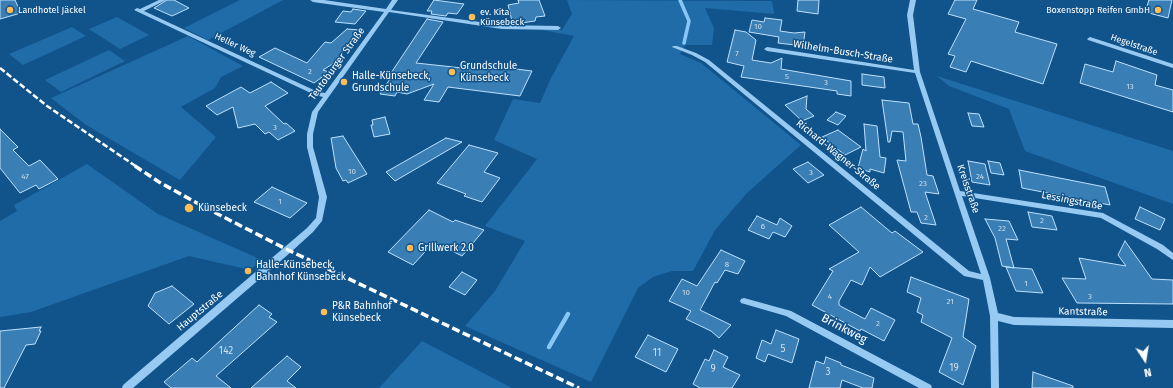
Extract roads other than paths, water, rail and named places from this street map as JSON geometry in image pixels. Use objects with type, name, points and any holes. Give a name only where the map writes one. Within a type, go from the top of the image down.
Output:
[{"type":"street","name":"Heller Weg","points":[[162,0],[138,10],[316,94],[326,95]]},
{"type":"street","points":[[313,0],[502,27],[558,28]]},
{"type":"street","name":"Teutoburger Straße","points":[[288,250],[310,230],[318,219],[322,209],[322,189],[312,154],[310,134],[315,112],[395,0]]},
{"type":"street","name":"Kreisstraße","points":[[913,0],[910,15],[917,72],[986,278],[994,316],[995,388]]},
{"type":"street","name":"Hegelstraße","points":[[1090,39],[1173,66]]},
{"type":"street","name":"Richard-Wagner-Straße","points":[[676,47],[707,61],[967,274],[986,278]]},
{"type":"street","name":"Wilhelm-Busch-Straße","points":[[766,49],[917,72]]},
{"type":"street","name":"Lessingstraße","points":[[958,192],[1103,216],[1160,247],[1173,257]]},
{"type":"street","name":"Hauptstraße","points":[[126,388],[288,250]]},
{"type":"street","name":"Brinkweg","points":[[744,301],[788,313],[928,388]]},
{"type":"street","name":"Kantstraße","points":[[994,316],[1014,321],[1173,324]]},
{"type":"waterway","points":[[680,0],[689,21],[684,43]]},
{"type":"waterway","points":[[549,347],[568,314]]},
{"type":"railway","points":[[0,68],[47,106],[137,167]]},
{"type":"railway","points":[[135,166],[159,182],[206,208],[288,250],[579,388]]},
{"type":"place","name":"Landhotel Jäckel","points":[[10,10]]},
{"type":"place","name":"Boxenstopp Reifen GmbH","points":[[1158,10]]},
{"type":"place","name":"ev. Kita Künsebeck","points":[[472,17]]},
{"type":"place","name":"Grundschule Künsebeck","points":[[452,72]]},
{"type":"place","name":"Halle-Künsebeck, Grundschule","points":[[344,82]]},
{"type":"place","name":"Künsebeck","points":[[189,208]]},
{"type":"place","name":"Grillwerk 2.0","points":[[410,248]]},
{"type":"place","name":"Halle-Künsebeck, Bahnhof Künsebeck","points":[[248,271]]},
{"type":"place","name":"P&R Bahnhof Künsebeck","points":[[324,312]]}]
